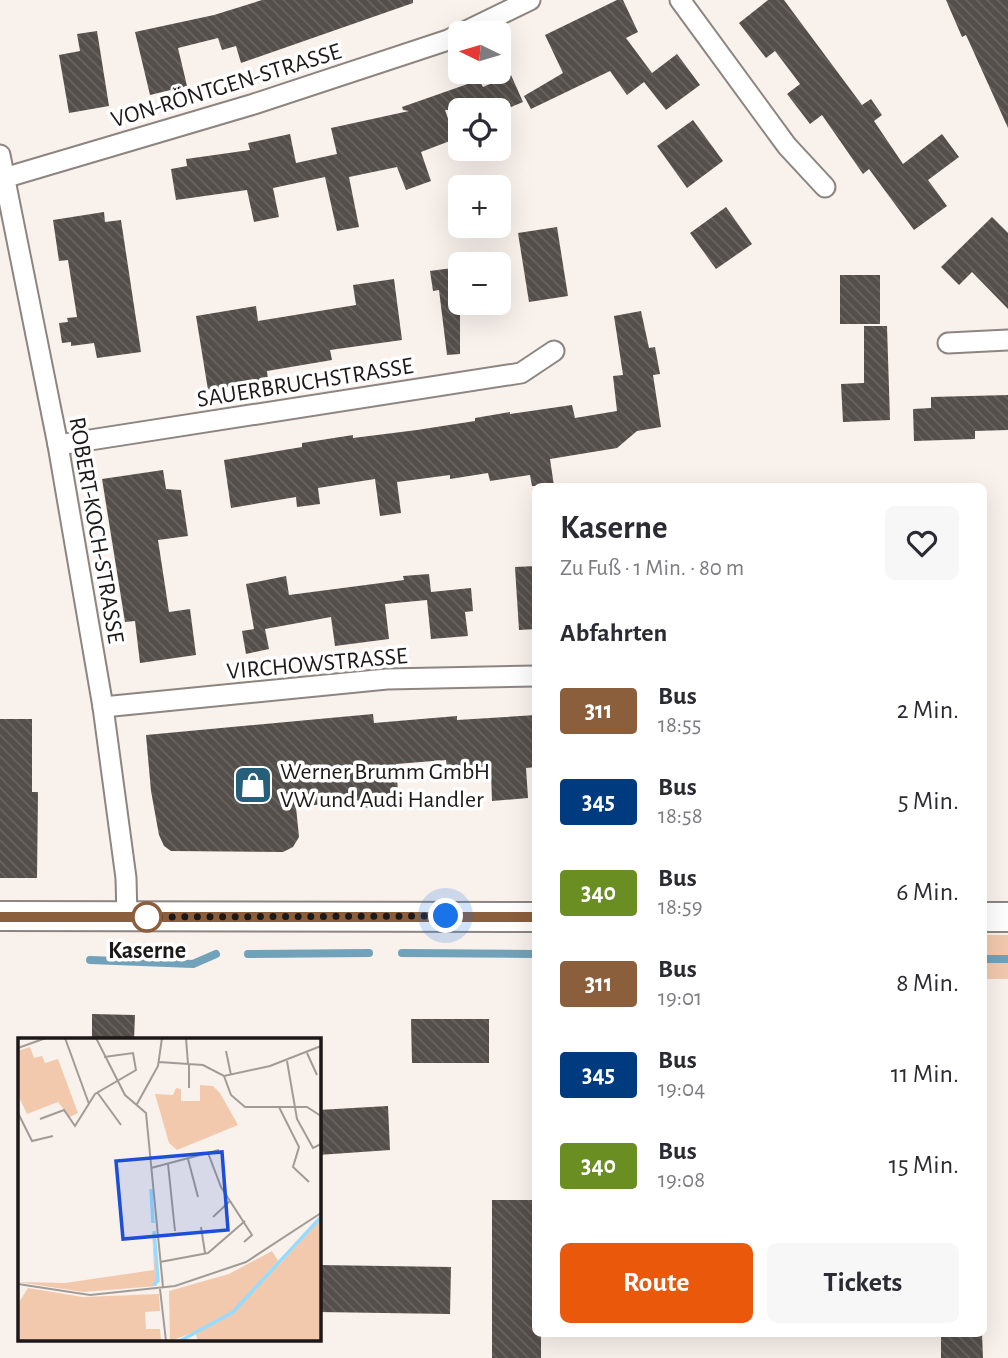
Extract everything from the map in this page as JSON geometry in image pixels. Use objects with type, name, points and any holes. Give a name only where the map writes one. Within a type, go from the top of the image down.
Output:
[{"type":"street","name":"VON-RÖNTGEN-STRASSE","points":[[487,21],[530,0]]},
{"type":"street","points":[[680,0],[787,146],[825,187]]},
{"type":"street","name":"VON-RÖNTGEN-STRASSE","points":[[4,178],[254,104],[448,38]]},
{"type":"street","name":"ROBERT-KOCH-STRASSE","points":[[0,155],[58,445],[103,707],[126,878],[127,917]]},
{"type":"street","points":[[948,342],[1008,340]]},
{"type":"street","name":"SAUERBRUCHSTRASSE","points":[[58,445],[521,373],[554,351]]},
{"type":"street","name":"VIRCHOWSTRASSE","points":[[103,707],[387,679],[532,676]]},
{"type":"street","points":[[0,916],[532,917]]},
{"type":"street","points":[[987,917],[1008,917]]},
{"type":"shaded area","points":[[987,935],[1008,935],[1008,979],[987,979]]},
{"type":"building","points":[[262,0],[413,0],[413,3],[241,63],[236,46],[222,50],[218,38],[178,48],[187,86],[150,95],[135,32],[214,15]]},
{"type":"building","points":[[617,0],[623,0],[638,32],[626,38],[652,73],[677,54],[700,85],[666,110],[644,82],[627,95],[610,71],[531,109],[524,96],[563,73],[545,35]]},
{"type":"building","points":[[768,0],[784,0],[862,105],[871,99],[882,115],[874,121],[903,164],[942,134],[959,157],[928,180],[947,206],[914,230],[869,169],[863,174],[822,115],[810,124],[787,94],[800,84],[775,51],[766,58],[739,23]]},
{"type":"building","points":[[946,0],[1008,0],[1008,128],[966,35],[962,37]]},
{"type":"building","points":[[97,31],[109,106],[69,113],[59,55],[80,51],[77,34]]},
{"type":"building","points":[[511,75],[523,102],[511,107],[511,98],[448,98],[448,110],[445,110],[448,119],[448,142],[421,152],[431,181],[406,190],[397,167],[349,177],[359,227],[337,231],[325,177],[273,188],[279,217],[254,222],[247,190],[176,200],[171,169],[187,166],[186,159],[250,150],[248,143],[290,134],[296,163],[337,154],[331,128],[409,111],[403,110],[402,107],[468,84],[481,84],[483,87],[490,84],[511,84]]},
{"type":"building","points":[[693,120],[723,161],[687,188],[657,146]]},
{"type":"building","points":[[726,207],[752,244],[716,269],[690,233]]},
{"type":"building","points":[[104,212],[105,222],[121,220],[141,352],[97,358],[94,343],[71,346],[71,342],[62,343],[59,323],[68,322],[67,318],[77,317],[68,260],[59,261],[53,220]]},
{"type":"building","points":[[992,217],[1008,233],[1008,309],[972,272],[959,285],[941,267]]},
{"type":"building","points":[[557,227],[568,296],[529,302],[518,233]]},
{"type":"building","points":[[448,269],[448,315],[460,315],[460,354],[447,355],[439,290],[433,291],[430,271]]},
{"type":"building","points":[[840,275],[880,275],[880,324],[840,324]]},
{"type":"building","points":[[394,279],[402,340],[330,350],[332,360],[267,371],[268,380],[208,390],[196,316],[256,306],[258,321],[356,305],[353,285]]},
{"type":"building","points":[[641,311],[649,348],[655,347],[660,374],[653,375],[661,427],[637,431],[617,448],[550,459],[554,483],[532,483],[532,486],[530,475],[490,481],[488,473],[450,479],[450,475],[397,482],[401,513],[380,516],[375,479],[318,488],[320,504],[297,507],[296,497],[231,508],[224,460],[302,447],[302,443],[353,435],[353,438],[417,430],[475,421],[475,418],[510,412],[572,405],[575,418],[617,411],[613,376],[623,375],[614,316]]},
{"type":"building","points":[[864,326],[887,326],[890,420],[843,422],[841,384],[864,383]]},
{"type":"building","points":[[1008,395],[1008,430],[975,431],[975,439],[914,441],[913,409],[931,408],[931,397]]},
{"type":"building","points":[[163,470],[166,489],[181,490],[188,536],[158,540],[169,612],[190,609],[196,655],[140,663],[135,621],[125,622],[102,479]]},
{"type":"building","points":[[532,566],[532,629],[519,630],[515,567]]},
{"type":"building","points":[[429,574],[431,592],[471,588],[473,611],[465,612],[468,636],[431,639],[427,600],[385,604],[389,639],[335,646],[331,617],[265,629],[269,649],[246,654],[242,631],[254,629],[246,584],[286,576],[289,595],[404,580],[403,576]]},
{"type":"building","points":[[373,714],[374,723],[457,716],[457,720],[532,715],[532,767],[526,768],[528,798],[492,801],[491,772],[448,776],[446,760],[396,764],[399,805],[362,808],[362,800],[296,807],[299,837],[293,847],[283,852],[171,851],[164,846],[159,835],[151,791],[146,735]]},
{"type":"building","points":[[0,719],[32,719],[32,792],[38,792],[37,878],[0,878]]},
{"type":"building","points":[[92,1014],[135,1015],[134,1038],[92,1038]]},
{"type":"building","points":[[411,1019],[489,1019],[489,1063],[412,1063]]},
{"type":"building","points":[[388,1106],[390,1150],[320,1155],[320,1110]]},
{"type":"building","points":[[492,1200],[532,1200],[532,1337],[541,1337],[541,1358],[492,1358]]},
{"type":"building","points":[[320,1265],[451,1267],[450,1314],[320,1312]]},
{"type":"building","points":[[941,1337],[982,1337],[983,1358],[941,1358]]},
{"type":"waterway","points":[[248,954],[369,953]]},
{"type":"waterway","points":[[402,953],[532,954]]},
{"type":"waterway","points":[[90,960],[193,964],[216,954]]},
{"type":"waterway","points":[[987,959],[1008,959]]},
{"type":"bus line","name":"311","points":[[0,917],[532,917]]},
{"type":"place","name":"Werner Brumm GmbH VW und Audi Handler","points":[[253,785]]},
{"type":"place","name":"Kaserne","points":[[147,917]]},
{"type":"route","points":[[147,917],[446,916]]}]
